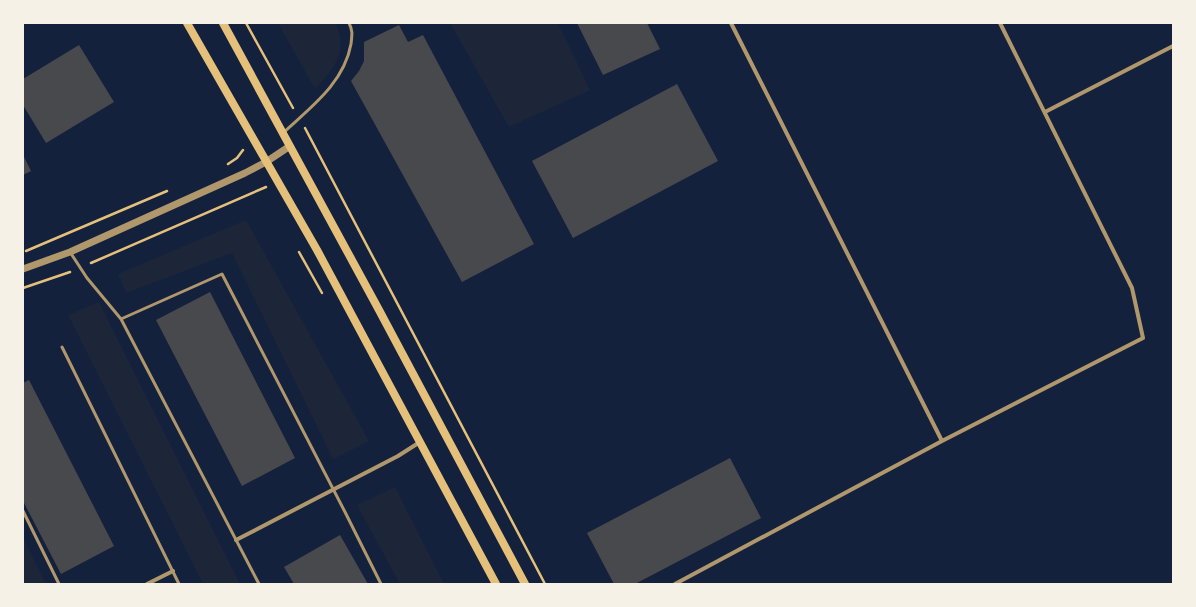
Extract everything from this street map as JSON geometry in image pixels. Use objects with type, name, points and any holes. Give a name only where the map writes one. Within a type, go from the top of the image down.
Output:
[{"type":"main road","points":[[187,23],[317,250],[496,584]]},
{"type":"main road","points":[[223,23],[525,584]]},
{"type":"street","points":[[731,23],[942,441]]},
{"type":"street","points":[[675,584],[942,441],[1143,338],[1132,288],[1000,23]]},
{"type":"street","points":[[1045,112],[1173,46]]},
{"type":"street","points":[[23,269],[70,252],[254,168],[290,146]]},
{"type":"street","points":[[236,540],[333,488],[398,456],[420,442]]},
{"type":"street","points":[[147,584],[173,571]]},
{"type":"lane","points":[[283,133],[324,96],[342,71],[350,50],[353,30],[349,23]]},
{"type":"lane","points":[[70,252],[80,268],[121,319],[259,584]]},
{"type":"lane","points":[[121,319],[222,274],[381,584]]},
{"type":"lane","points":[[62,346],[179,584]]},
{"type":"lane","points":[[23,511],[59,584]]},
{"type":"path","points":[[246,23],[299,118],[545,584]]},
{"type":"path","points":[[223,167],[237,158],[244,150],[255,142]]},
{"type":"path","points":[[240,143],[268,193]]},
{"type":"path","points":[[301,166],[316,150]]},
{"type":"path","points":[[23,288],[80,268],[265,188],[277,181]]},
{"type":"path","points":[[23,253],[169,190]]},
{"type":"path","points":[[297,248],[324,297]]},
{"type":"shaded area","points":[[278,23],[335,23],[341,42],[340,51],[333,67],[315,89]]},
{"type":"shaded area","points":[[450,23],[558,23],[590,90],[509,127]]},
{"type":"shaded area","points":[[246,220],[369,441],[333,459],[232,253],[126,293],[118,274]]},
{"type":"shaded area","points":[[99,302],[240,584],[203,584],[68,315]]},
{"type":"shaded area","points":[[395,487],[444,584],[400,584],[357,505]]},
{"type":"shaded area","points":[[23,538],[46,584],[23,584]]},
{"type":"building","points":[[577,23],[647,23],[660,49],[603,75]]},
{"type":"building","points":[[399,25],[408,42],[423,35],[534,244],[462,282],[351,81],[359,71],[364,61],[364,42]]},
{"type":"building","points":[[79,45],[114,102],[46,143],[23,105],[23,79]]},
{"type":"building","points":[[677,84],[718,161],[573,238],[532,161]]},
{"type":"building","points":[[23,155],[31,171],[23,175]]},
{"type":"building","points":[[210,292],[295,458],[242,486],[156,320]]},
{"type":"building","points":[[29,380],[114,546],[61,574],[23,501],[23,383]]},
{"type":"building","points":[[730,458],[761,518],[635,584],[614,584],[587,533]]},
{"type":"building","points":[[340,535],[368,584],[294,584],[284,567]]}]
